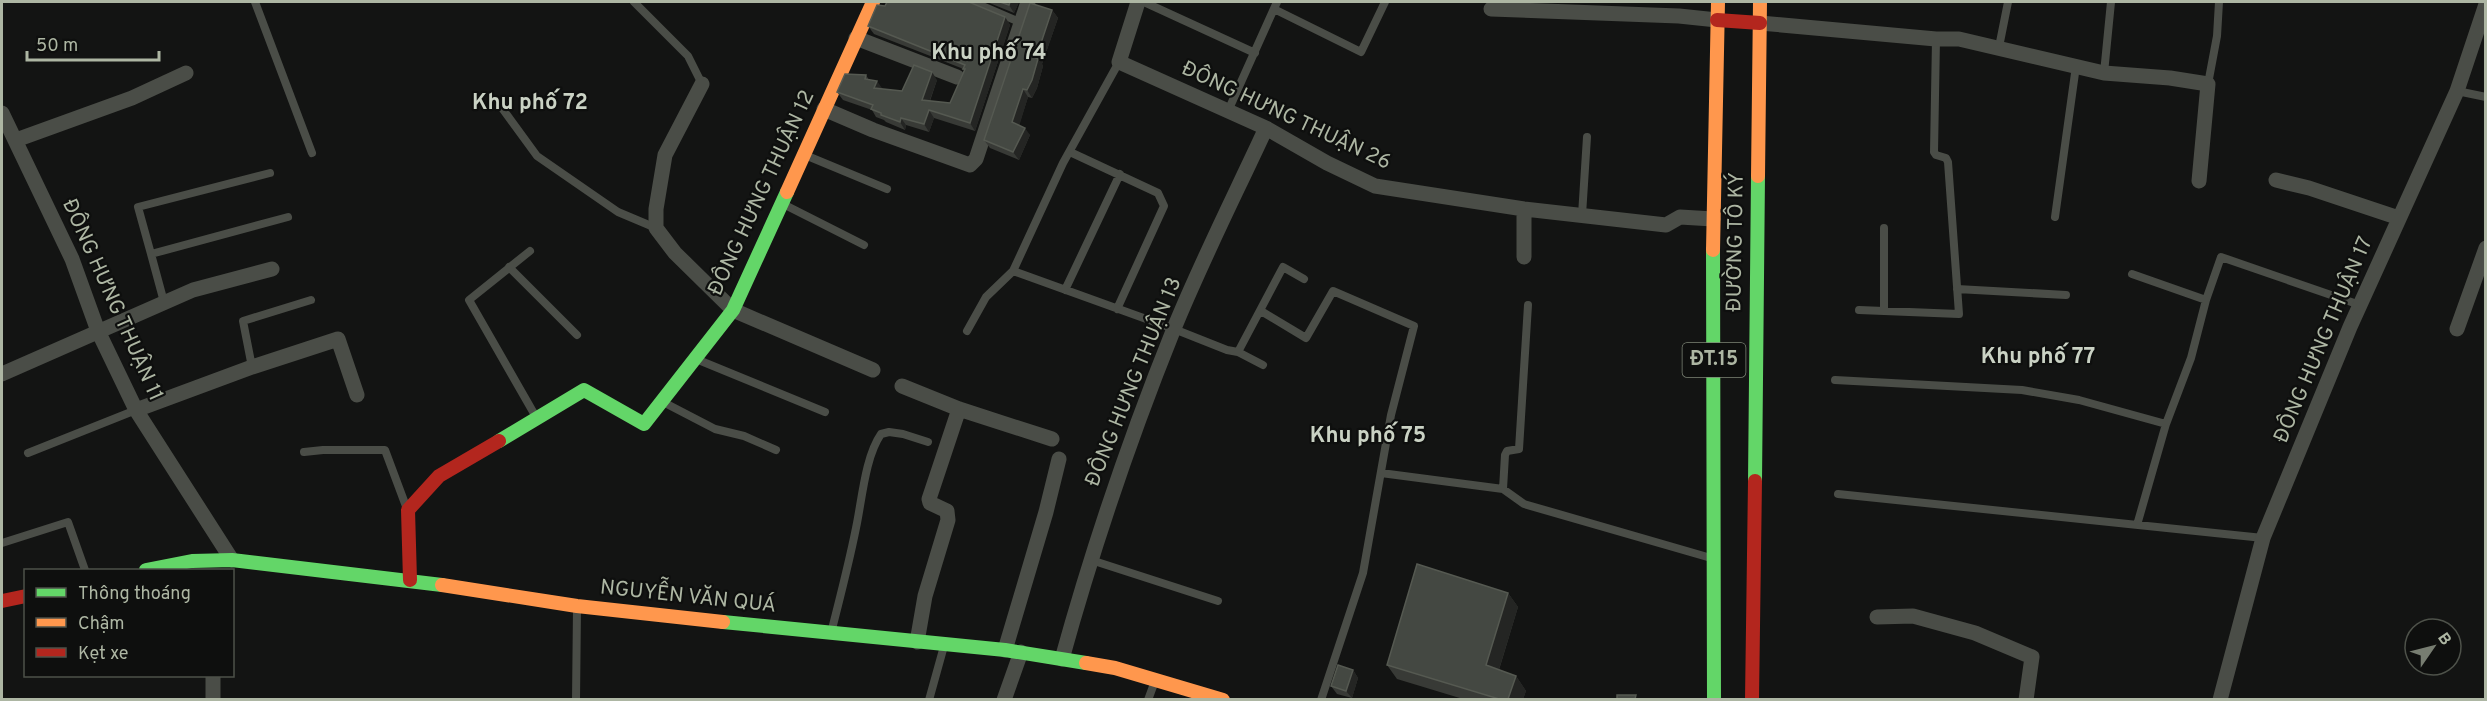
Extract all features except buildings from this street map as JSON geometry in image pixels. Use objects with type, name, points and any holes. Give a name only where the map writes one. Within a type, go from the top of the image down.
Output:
[{"type":"main road","name":"ĐÔNG HƯNG THUẬN 12","points":[[408,510],[439,476],[584,390],[644,424],[733,310],[873,2]]},
{"type":"main road","name":"ĐƯỜNG TÔ KÝ","points":[[1714,699],[1713,219],[1718,2]]},
{"type":"main road","name":"ĐƯỜNG TÔ KÝ","points":[[1752,699],[1760,2]]},
{"type":"main road","points":[[1717,20],[1760,23]]},
{"type":"main road","points":[[408,510],[410,580]]},
{"type":"main road","name":"NGUYỄN VĂN QUÁ","points":[[158,569],[232,560],[410,580],[577,606],[831,634],[1005,650],[1115,668],[1223,699]]},
{"type":"main road","points":[[2,601],[24,596]]},
{"type":"street","points":[[824,109],[873,130],[970,165],[976,159],[1028,2]]},
{"type":"street","points":[[1119,62],[1138,2]]},
{"type":"street","name":"ĐÔNG HƯNG THUẬN 17","points":[[2220,699],[2263,538],[2360,306],[2457,91],[2486,4]]},
{"type":"street","points":[[1491,9],[1679,16],[1717,20]]},
{"type":"street","points":[[1760,23],[1936,39],[1959,39],[2104,73],[2170,78],[2208,84],[2199,181]]},
{"type":"street","points":[[856,38],[957,77]]},
{"type":"street","name":"ĐÔNG HƯNG THUẬN 26","points":[[1119,62],[1266,128],[1327,163],[1375,186],[1524,209],[1666,225],[1680,218],[1713,219]]},
{"type":"street","points":[[16,140],[132,98],[186,73]]},
{"type":"street","points":[[702,84],[665,155],[656,209],[656,228],[675,253],[733,310],[873,370]]},
{"type":"street","name":"ĐÔNG HƯNG THUẬN 11","points":[[2,113],[72,259],[98,331],[136,410],[232,560]]},
{"type":"street","name":"ĐÔNG HƯNG THUẬN 13","points":[[1062,659],[1089,560],[1124,459],[1174,329],[1266,128]]},
{"type":"street","points":[[2276,180],[2309,188],[2399,218]]},
{"type":"street","points":[[1524,209],[1524,257]]},
{"type":"street","points":[[2457,329],[2486,248]]},
{"type":"street","points":[[2,374],[165,302],[223,280],[272,269]]},
{"type":"street","points":[[136,410],[252,366],[338,339],[357,395]]},
{"type":"street","points":[[902,386],[959,409],[1052,438]]},
{"type":"street","points":[[917,642],[925,596],[948,520],[946,511],[929,501],[929,494],[959,409]]},
{"type":"street","points":[[1005,650],[1046,512],[1059,459]]},
{"type":"street","points":[[1877,617],[1913,616],[1975,633],[2032,657],[2026,699]]},
{"type":"street","points":[[1004,699],[1021,652]]},
{"type":"street","points":[[213,677],[213,699]]},
{"type":"lane","points":[[255,2],[312,153]]},
{"type":"lane","points":[[634,2],[688,56],[702,84]]},
{"type":"lane","points":[[973,2],[1022,23]]},
{"type":"lane","points":[[1144,2],[1254,53]]},
{"type":"lane","points":[[1228,111],[1276,5],[1361,52],[1385,2]]},
{"type":"lane","points":[[1999,47],[2008,2]]},
{"type":"lane","points":[[2104,73],[2111,2]]},
{"type":"lane","points":[[2208,84],[2217,36],[2219,2]]},
{"type":"lane","points":[[1859,310],[1959,314],[1948,162],[1946,158],[1934,152],[1936,39]]},
{"type":"lane","points":[[967,331],[986,297],[1013,271],[1070,152],[1119,62]]},
{"type":"lane","points":[[2055,217],[2076,66]]},
{"type":"lane","points":[[2457,91],[2486,97]]},
{"type":"lane","points":[[499,104],[537,156],[618,212],[656,228]]},
{"type":"lane","points":[[1582,215],[1587,136]]},
{"type":"lane","points":[[1070,152],[1158,193],[1164,206],[1117,309]]},
{"type":"lane","points":[[804,154],[887,189]]},
{"type":"lane","points":[[165,302],[138,207],[270,173]]},
{"type":"lane","points":[[1065,290],[1120,174]]},
{"type":"lane","points":[[781,203],[864,245]]},
{"type":"lane","points":[[152,254],[288,217]]},
{"type":"lane","points":[[1884,228],[1884,311]]},
{"type":"lane","points":[[530,251],[469,300],[536,417]]},
{"type":"lane","points":[[2137,525],[2166,424],[2190,358],[2221,257],[2360,306]]},
{"type":"lane","points":[[509,267],[577,335]]},
{"type":"lane","points":[[1238,352],[1282,267],[1304,279]]},
{"type":"lane","points":[[1013,271],[1227,350],[1238,352],[1263,365]]},
{"type":"lane","points":[[2132,274],[2206,300]]},
{"type":"lane","points":[[1957,289],[2066,295]]},
{"type":"lane","points":[[1261,311],[1306,338],[1333,291],[1414,326],[1391,415],[1363,573],[1322,699]]},
{"type":"lane","points":[[252,366],[243,321],[311,300]]},
{"type":"lane","points":[[1503,489],[1505,455],[1507,451],[1516,452],[1519,449],[1528,305]]},
{"type":"lane","points":[[695,358],[825,412]]},
{"type":"lane","points":[[1835,380],[2022,390],[2079,400],[2166,424]]},
{"type":"lane","points":[[661,401],[715,429],[744,436],[776,450]]},
{"type":"lane","points":[[28,453],[136,410]]},
{"type":"lane","points":[[831,634],[848,568],[867,472],[877,440],[881,434],[889,432],[928,442]]},
{"type":"lane","points":[[304,452],[385,450],[408,510]]},
{"type":"lane","points":[[1381,473],[1503,489],[1524,504],[1715,559]]},
{"type":"lane","points":[[1838,494],[2263,538]]},
{"type":"lane","points":[[2,543],[68,522],[85,569]]},
{"type":"lane","points":[[1089,560],[1218,601]]},
{"type":"lane","points":[[576,699],[577,606]]},
{"type":"lane","points":[[929,699],[945,644]]},
{"type":"lane","points":[[1148,699],[1156,680]]},
{"type":"traffic: fast","points":[[1755,481],[1758,176]]},
{"type":"traffic: fast","points":[[499,441],[584,390],[644,424],[733,310],[787,192]]},
{"type":"traffic: fast","points":[[1713,250],[1714,700]]},
{"type":"traffic: fast","points":[[151,569],[192,561],[232,560],[442,585]]},
{"type":"traffic: fast","points":[[723,622],[1005,650],[1086,663]]},
{"type":"traffic: slow","points":[[787,192],[873,2]]},
{"type":"traffic: slow","points":[[1713,250],[1718,2]]},
{"type":"traffic: slow","points":[[1758,176],[1760,2]]},
{"type":"traffic: slow","points":[[442,585],[577,606],[723,622]]},
{"type":"traffic: slow","points":[[1086,663],[1115,668],[1223,700]]},
{"type":"traffic: jam","points":[[1717,20],[1760,23]]},
{"type":"traffic: jam","points":[[410,580],[408,510],[439,476],[499,441]]},
{"type":"traffic: jam","points":[[1752,700],[1755,481]]},
{"type":"traffic: jam","points":[[2,601],[24,596]]},
{"type":"district","name":"Khu phố 74","points":[[989,53]]},
{"type":"district","name":"Khu phố 72","points":[[530,103]]},
{"type":"district","name":"Khu phố 77","points":[[2038,357]]},
{"type":"district","name":"Khu phố 75","points":[[1368,436]]}]
